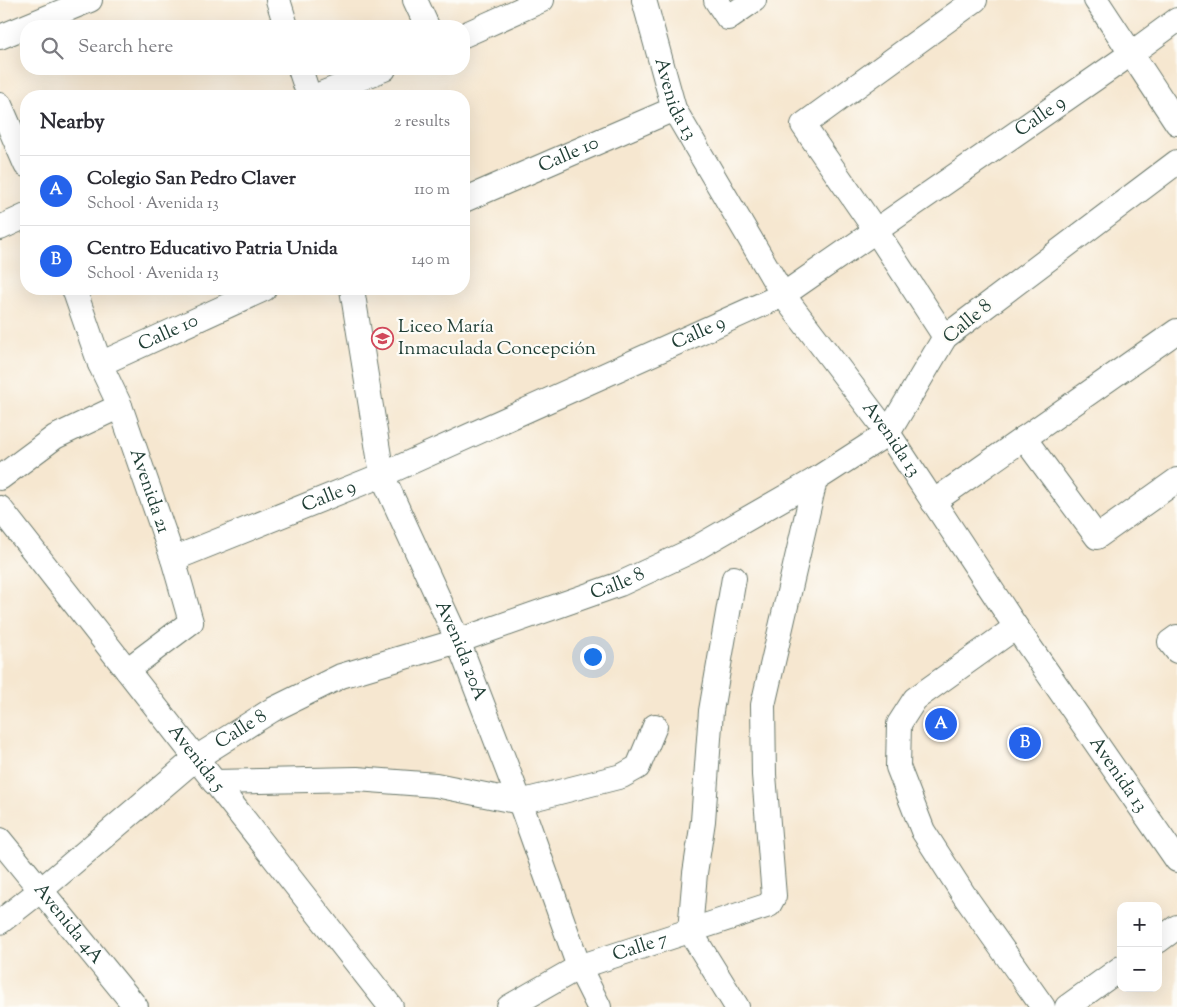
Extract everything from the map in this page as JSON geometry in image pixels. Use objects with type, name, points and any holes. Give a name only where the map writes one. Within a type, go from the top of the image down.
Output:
[{"type":"street","points":[[41,20],[90,0]]},
{"type":"street","points":[[278,0],[284,20]]},
{"type":"street","points":[[415,0],[424,20]]},
{"type":"street","points":[[470,32],[542,0]]},
{"type":"street","name":"Avenida 13","points":[[644,0],[674,109],[783,295],[888,433],[1016,628],[1177,860]]},
{"type":"street","points":[[716,0],[728,18],[754,0]]},
{"type":"street","points":[[945,337],[876,231],[803,125],[975,0]]},
{"type":"street","points":[[1096,0],[1177,123]]},
{"type":"street","name":"Calle 9","points":[[173,559],[382,475],[783,295],[1177,20]]},
{"type":"street","points":[[0,37],[20,29]]},
{"type":"street","points":[[302,75],[307,90]]},
{"type":"street","points":[[331,90],[369,75]]},
{"type":"street","points":[[0,105],[20,151]]},
{"type":"street","name":"Calle 10","points":[[470,197],[674,109]]},
{"type":"street","name":"Calle 8","points":[[0,922],[41,890],[196,758],[272,710],[341,676],[458,640],[620,584],[691,551],[815,480],[888,433],[945,337],[1177,162]]},
{"type":"street","points":[[0,228],[20,219]]},
{"type":"street","name":"Avenida 21","points":[[76,295],[100,364],[120,406],[173,559],[191,622],[127,670]]},
{"type":"street","name":"Calle 10","points":[[100,364],[221,298],[235,295]]},
{"type":"street","name":"Avenida 20A","points":[[353,295],[382,475],[458,640],[520,802],[579,967],[599,1007]]},
{"type":"street","points":[[933,502],[1177,331]]},
{"type":"street","points":[[0,478],[55,437],[120,406]]},
{"type":"street","points":[[1024,438],[1096,536],[1177,480]]},
{"type":"street","name":"Calle 7","points":[[509,1007],[579,967],[769,905],[774,896],[764,775],[763,705],[815,480]]},
{"type":"street","name":"Avenida 5","points":[[0,508],[391,1007]]},
{"type":"street","points":[[734,578],[711,712],[703,821],[695,874],[690,931],[737,1007]]},
{"type":"street","points":[[1016,628],[916,699],[898,724],[898,767],[923,831],[964,895],[1044,1007]]},
{"type":"street","points":[[1177,637],[1170,642],[1177,651]]},
{"type":"street","points":[[214,782],[357,779],[436,785],[520,802],[622,776],[638,767],[655,726]]},
{"type":"street","name":"Avenida 4A","points":[[0,840],[136,1007]]},
{"type":"street","points":[[1162,938],[1177,927]]},
{"type":"street","points":[[1067,1007],[1117,971]]},
{"type":"place","name":"Liceo María Inmaculada Concepción","points":[[382,338]]},
{"type":"place","name":"Colegio San Pedro Claver","points":[[941,724]]},
{"type":"place","name":"Centro Educativo Patria Unida","points":[[1025,743]]}]
